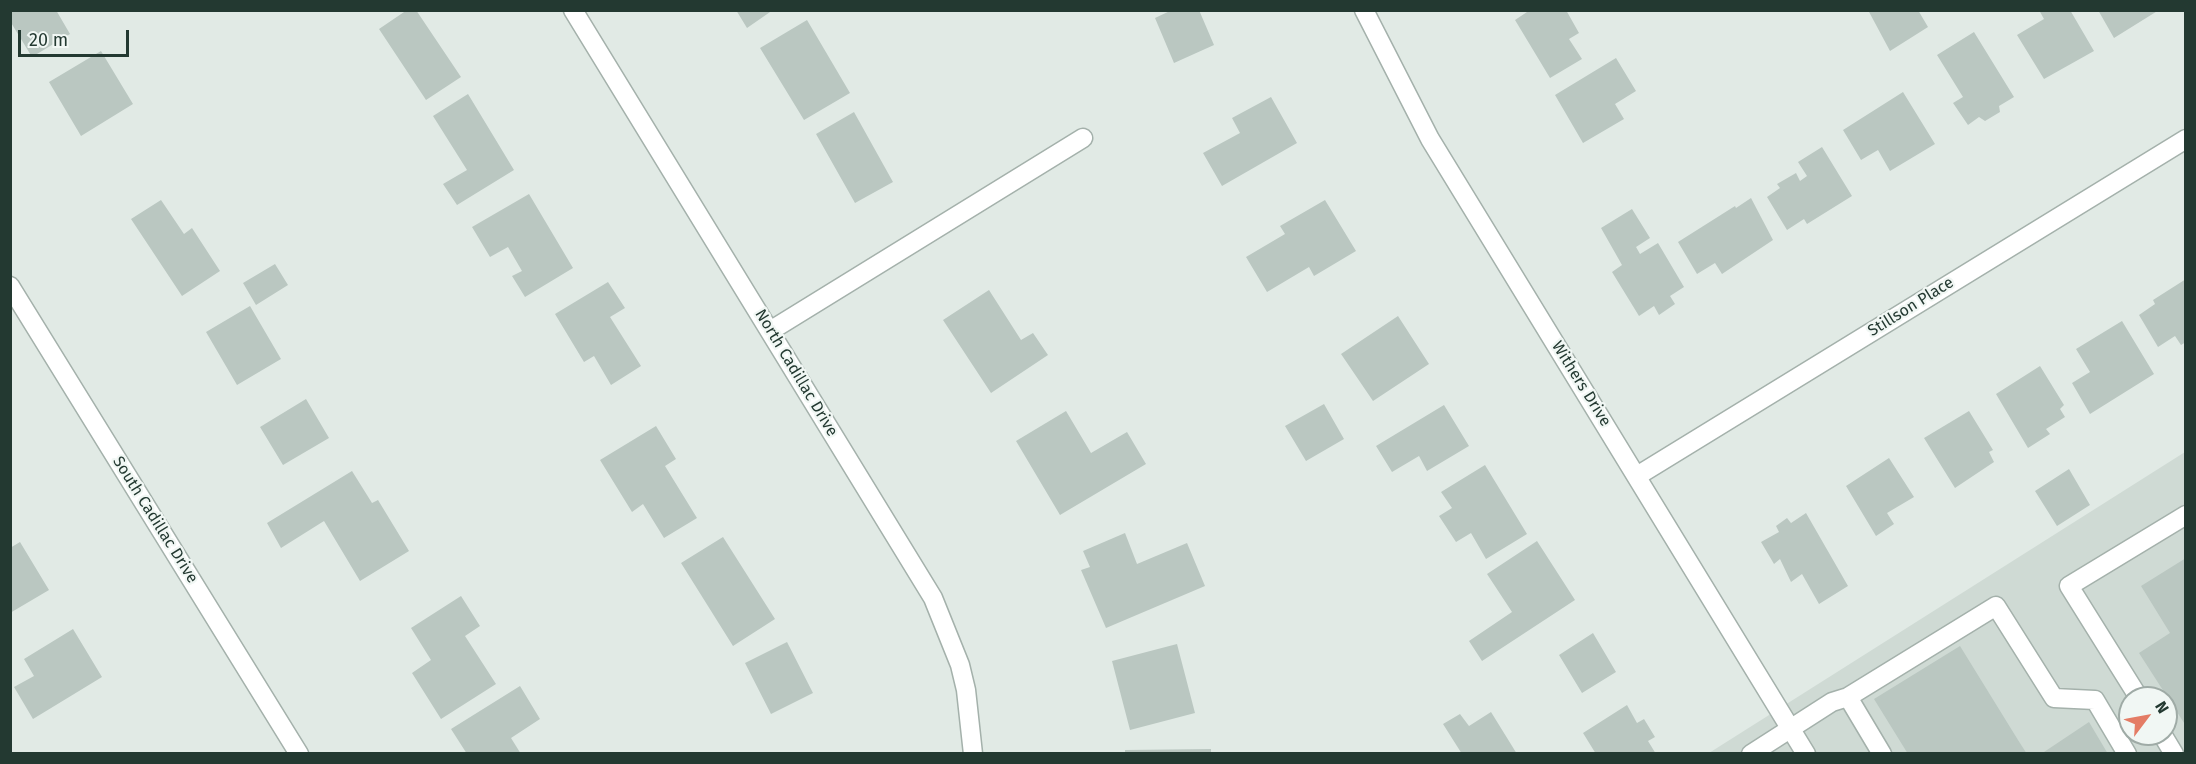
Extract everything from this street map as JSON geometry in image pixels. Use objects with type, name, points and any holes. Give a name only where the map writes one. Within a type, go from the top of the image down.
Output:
[{"type":"street","name":"North Cadillac Drive","points":[[573,10],[933,598],[960,665],[966,690],[973,753]]},
{"type":"street","name":"Withers Drive","points":[[1364,10],[1430,139],[1806,753]]},
{"type":"street","points":[[771,331],[1083,138]]},
{"type":"street","name":"Stillson Place","points":[[1637,476],[2186,139]]},
{"type":"street","name":"South Cadillac Drive","points":[[10,286],[299,753]]},
{"type":"street","points":[[2132,686],[2069,586],[2186,515]]},
{"type":"street","points":[[1852,703],[1996,606],[2054,698],[2095,700],[2127,753]]},
{"type":"street","points":[[1751,753],[1832,702],[1852,703],[1874,718],[1896,753]]},
{"type":"street","points":[[1852,703],[1882,753]]},
{"type":"shaded area","points":[[2185,452],[2185,753],[1709,753]]},
{"type":"building","points":[[10,10],[56,10],[70,34],[32,57],[10,21]]},
{"type":"building","points":[[407,10],[416,10],[461,77],[426,100],[379,29]]},
{"type":"building","points":[[736,10],[773,10],[747,28]]},
{"type":"building","points":[[1172,10],[1199,10],[1214,45],[1174,63],[1155,18]]},
{"type":"building","points":[[1530,10],[1566,10],[1579,33],[1569,39],[1582,59],[1550,78],[1515,20]]},
{"type":"building","points":[[1868,10],[1918,10],[1928,27],[1890,51]]},
{"type":"building","points":[[2039,10],[2070,10],[2094,51],[2044,79],[2017,35],[2044,19]]},
{"type":"building","points":[[2098,10],[2159,10],[2114,38]]},
{"type":"building","points":[[807,20],[850,93],[804,120],[760,48]]},
{"type":"building","points":[[1974,32],[2014,97],[1999,106],[2000,112],[1985,121],[1979,117],[1968,125],[1953,103],[1963,97],[1937,55]]},
{"type":"building","points":[[101,51],[133,104],[81,136],[49,82]]},
{"type":"building","points":[[1616,58],[1636,91],[1615,104],[1624,119],[1583,143],[1555,95]]},
{"type":"building","points":[[1903,92],[1935,144],[1890,171],[1878,150],[1861,160],[1843,130]]},
{"type":"building","points":[[468,94],[514,170],[457,205],[443,184],[467,170],[433,116]]},
{"type":"building","points":[[1271,97],[1297,143],[1222,186],[1203,153],[1240,133],[1232,118]]},
{"type":"building","points":[[854,112],[893,182],[855,203],[816,134]]},
{"type":"building","points":[[1822,147],[1852,196],[1807,224],[1804,219],[1787,230],[1767,197],[1780,188],[1777,184],[1796,173],[1800,181],[1807,176],[1798,162]]},
{"type":"building","points":[[529,194],[573,268],[525,297],[512,276],[522,271],[508,247],[490,257],[472,227]]},
{"type":"building","points":[[1751,198],[1773,240],[1722,274],[1715,263],[1697,274],[1678,242]]},
{"type":"building","points":[[161,200],[184,234],[192,228],[220,271],[182,296],[131,219]]},
{"type":"building","points":[[1325,200],[1356,251],[1314,276],[1309,267],[1267,292],[1246,257],[1285,234],[1280,226]]},
{"type":"building","points":[[1632,209],[1650,238],[1636,247],[1640,254],[1658,243],[1684,287],[1670,296],[1675,304],[1659,315],[1654,306],[1639,316],[1612,272],[1622,265],[1601,228]]},
{"type":"building","points":[[275,264],[288,285],[256,305],[243,283]]},
{"type":"building","points":[[2186,279],[2186,342],[2181,345],[2175,336],[2158,347],[2139,315],[2155,304],[2153,300]]},
{"type":"building","points":[[608,282],[625,308],[610,317],[641,366],[611,385],[594,356],[584,362],[555,314]]},
{"type":"building","points":[[989,290],[1021,340],[1033,333],[1048,355],[991,393],[943,320]]},
{"type":"building","points":[[250,306],[281,359],[237,385],[206,332]]},
{"type":"building","points":[[1398,316],[1429,364],[1373,401],[1341,354]]},
{"type":"building","points":[[2122,321],[2154,374],[2090,414],[2072,383],[2090,372],[2076,349]]},
{"type":"building","points":[[2040,366],[2064,405],[2060,409],[2065,417],[2046,429],[2050,434],[2028,448],[1996,394]]},
{"type":"building","points":[[306,399],[329,438],[283,465],[260,427]]},
{"type":"building","points":[[1324,404],[1344,439],[1306,461],[1285,426]]},
{"type":"building","points":[[1444,405],[1469,446],[1427,471],[1419,456],[1392,472],[1376,446]]},
{"type":"building","points":[[1066,411],[1091,453],[1127,432],[1146,464],[1060,515],[1016,441]]},
{"type":"building","points":[[1969,411],[1993,450],[1989,452],[1994,462],[1955,488],[1924,438]]},
{"type":"building","points":[[656,426],[676,459],[665,466],[697,518],[664,538],[643,504],[632,512],[600,460]]},
{"type":"building","points":[[1889,458],[1914,497],[1887,513],[1894,524],[1876,536],[1846,486]]},
{"type":"building","points":[[1485,465],[1527,534],[1486,559],[1471,533],[1456,542],[1439,516],[1452,508],[1441,492]]},
{"type":"building","points":[[2069,469],[2090,505],[2057,526],[2035,491]]},
{"type":"building","points":[[352,471],[372,503],[378,500],[409,551],[360,581],[324,521],[281,548],[267,523]]},
{"type":"building","points":[[1806,513],[1848,586],[1819,604],[1802,574],[1791,582],[1780,559],[1774,564],[1761,542],[1779,532],[1776,526],[1787,518],[1791,523]]},
{"type":"building","points":[[1125,533],[1137,564],[1187,543],[1205,586],[1106,628],[1081,570],[1090,567],[1083,551]]},
{"type":"building","points":[[723,537],[775,619],[733,646],[681,563]]},
{"type":"building","points":[[1537,541],[1575,600],[1482,661],[1469,641],[1512,612],[1487,574]]},
{"type":"building","points":[[20,542],[49,590],[10,613],[10,548]]},
{"type":"building","points":[[2186,558],[2186,726],[2178,714],[2178,686],[2160,686],[2139,653],[2170,633],[2141,586]]},
{"type":"building","points":[[461,596],[480,626],[465,636],[496,684],[441,719],[412,673],[431,660],[411,628]]},
{"type":"building","points":[[73,629],[102,677],[33,719],[14,687],[34,676],[24,659]]},
{"type":"building","points":[[1593,633],[1616,672],[1582,693],[1559,655]]},
{"type":"building","points":[[787,642],[813,693],[771,714],[745,663]]},
{"type":"building","points":[[1177,644],[1195,713],[1130,730],[1112,661]]},
{"type":"building","points":[[1960,646],[2027,754],[1908,754],[1874,699]]},
{"type":"building","points":[[520,686],[540,719],[511,738],[521,754],[467,754],[451,729]]},
{"type":"building","points":[[1627,705],[1637,723],[1644,719],[1655,737],[1648,741],[1656,754],[1596,754],[1583,733]]},
{"type":"building","points":[[1491,712],[1517,754],[1462,754],[1443,724],[1460,714],[1469,726]]},
{"type":"building","points":[[2089,722],[2108,754],[2041,754]]},
{"type":"building","points":[[1211,749],[1211,754],[1125,754],[1125,750]]}]
